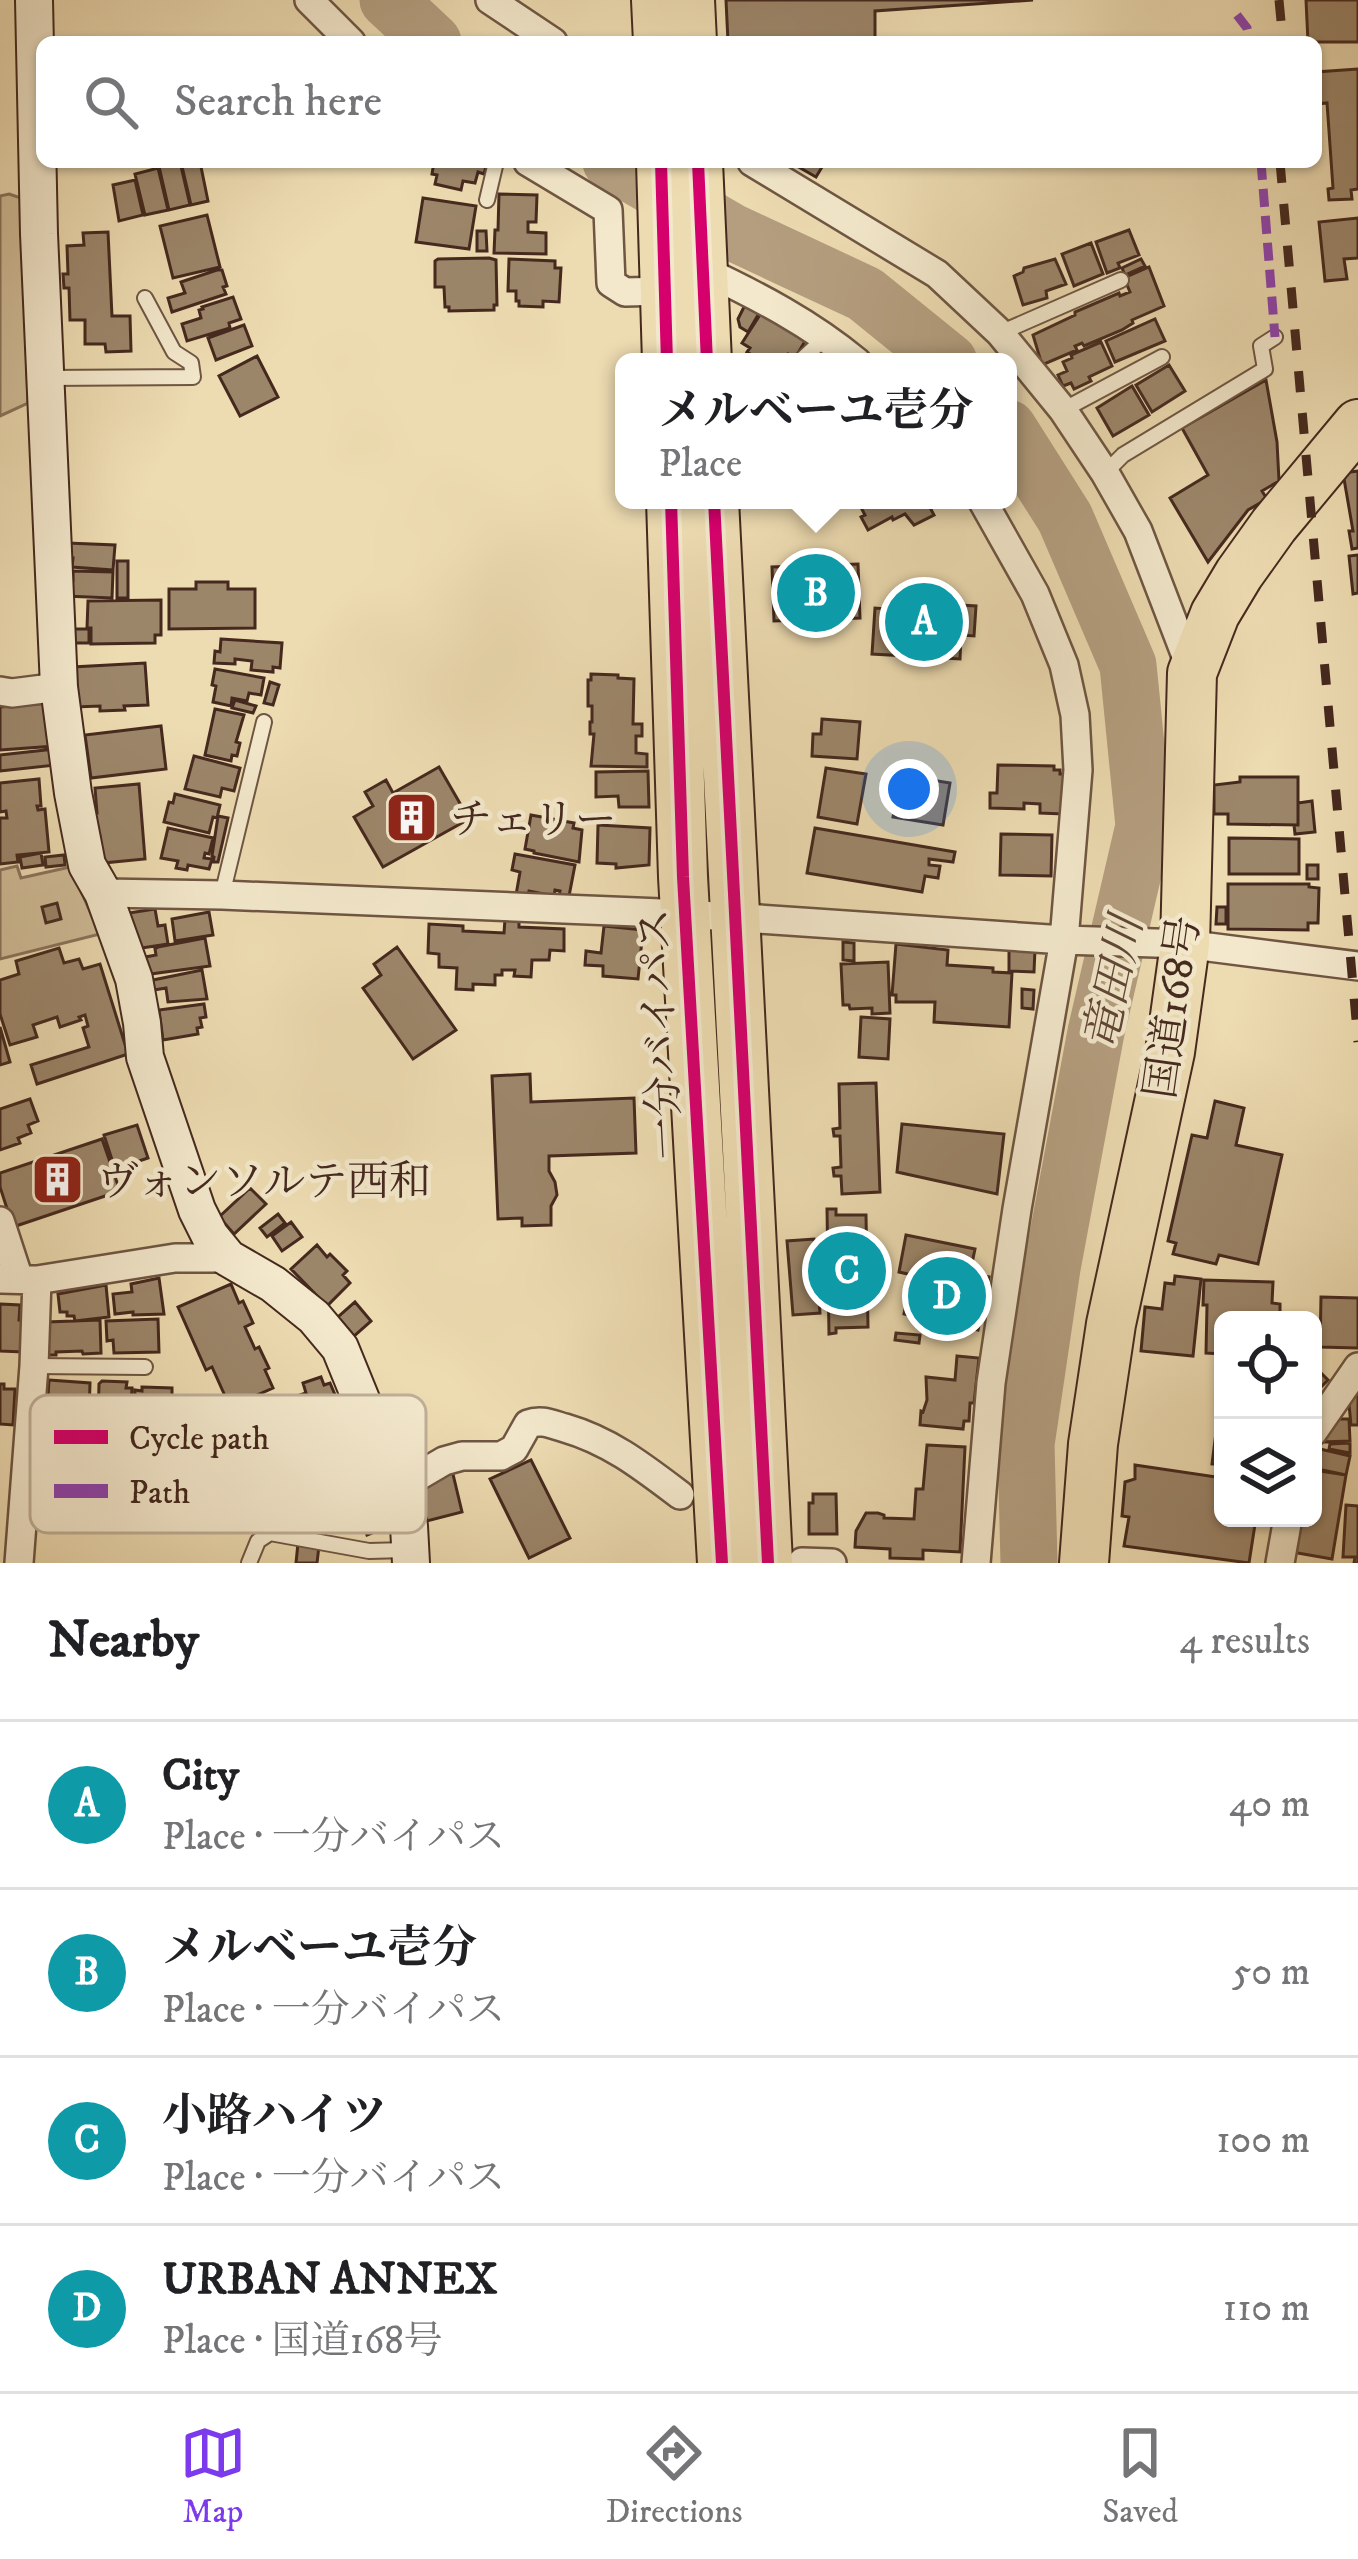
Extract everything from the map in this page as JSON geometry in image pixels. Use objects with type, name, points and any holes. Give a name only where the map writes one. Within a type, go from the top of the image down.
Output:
[{"type":"highway","points":[[656,0],[658,36]]},
{"type":"highway","points":[[690,0],[692,36]]},
{"type":"highway","points":[[661,168],[662,232],[684,281],[704,353]]},
{"type":"highway","points":[[669,353],[684,281],[697,168]]},
{"type":"highway","name":"国道168号","points":[[1084,1563],[1093,1444],[1112,1324],[1170,1052],[1169,944],[1192,673],[1215,614],[1239,574],[1358,424]]},
{"type":"highway","name":"一分バイパス","points":[[671,509],[686,914],[722,1563]]},
{"type":"highway","name":"一分バイパス","points":[[714,509],[768,1563]]},
{"type":"street","points":[[34,0],[36,94]]},
{"type":"street","points":[[309,0],[345,36]]},
{"type":"street","points":[[490,0],[544,36]]},
{"type":"street","points":[[38,168],[59,687],[87,865],[103,893],[134,980],[145,1057],[197,1210],[228,1258],[273,1284],[314,1317],[340,1348],[359,1395]]},
{"type":"street","points":[[538,168],[608,210],[611,284],[625,292],[684,281],[774,304],[845,353]]},
{"type":"street","points":[[762,168],[937,274],[1016,353]]},
{"type":"street","points":[[1017,354],[1063,410],[1138,531],[1192,673]]},
{"type":"street","points":[[973,1563],[991,1383],[1064,940],[1078,770],[1076,715],[1064,664],[1035,594],[987,509]]},
{"type":"street","points":[[0,691],[59,687]]},
{"type":"street","points":[[103,893],[686,914],[1169,944],[1358,966]]},
{"type":"street","points":[[0,1221],[19,1279],[34,1366],[32,1395]]},
{"type":"street","points":[[19,1279],[175,1258],[228,1258]]},
{"type":"street","points":[[1322,1419],[1358,1367]]},
{"type":"street","points":[[19,1563],[30,1419]]},
{"type":"street","points":[[426,1472],[462,1456],[500,1456],[514,1449],[528,1424],[537,1420],[594,1437],[625,1453],[680,1495]]},
{"type":"street","points":[[1280,1563],[1286,1527]]},
{"type":"street","points":[[802,1562],[832,1563]]},
{"type":"lane","points":[[487,200],[495,168]]},
{"type":"lane","points":[[1000,333],[1121,280]]},
{"type":"lane","points":[[46,378],[193,377],[191,363],[174,352],[145,298]]},
{"type":"lane","points":[[809,353],[825,338]]},
{"type":"lane","points":[[1105,473],[1124,454],[1265,369],[1262,346],[1275,338]]},
{"type":"lane","points":[[1063,410],[1162,357]]},
{"type":"lane","points":[[222,895],[264,722]]},
{"type":"lane","points":[[34,1366],[145,1367]]},
{"type":"lane","points":[[249,1563],[258,1541],[270,1533],[411,1557]]},
{"type":"shaded area","points":[[0,196],[21,198],[28,403],[0,416]]},
{"type":"shaded area","points":[[17,866],[21,878],[70,867],[100,934],[0,959],[0,870]]},
{"type":"building","points":[[726,0],[1033,0],[875,11],[875,36],[728,36]]},
{"type":"building","points":[[1306,0],[1358,0],[1358,42],[1322,42],[1322,36],[1308,36]]},
{"type":"building","points":[[1358,69],[1358,189],[1351,190],[1352,199],[1329,200],[1328,189],[1333,188],[1322,72]]},
{"type":"building","points":[[158,168],[168,210],[145,215],[135,174]]},
{"type":"building","points":[[159,168],[181,168],[190,205],[169,210]]},
{"type":"building","points":[[182,168],[201,168],[208,201],[191,205]]},
{"type":"building","points":[[433,168],[486,168],[484,174],[478,172],[475,183],[463,181],[461,190],[435,184],[437,175],[432,174]]},
{"type":"building","points":[[800,168],[821,168],[816,177]]},
{"type":"building","points":[[135,180],[143,215],[119,221],[113,185]]},
{"type":"building","points":[[499,194],[537,195],[536,222],[528,222],[528,232],[546,233],[546,254],[494,253]]},
{"type":"building","points":[[423,198],[476,206],[469,249],[416,242]]},
{"type":"building","points":[[207,215],[220,267],[173,278],[160,226]]},
{"type":"building","points":[[1358,218],[1358,258],[1344,259],[1347,279],[1325,281],[1319,222]]},
{"type":"building","points":[[1129,230],[1139,255],[1107,273],[1096,242]]},
{"type":"building","points":[[477,231],[486,231],[487,251],[477,251]]},
{"type":"building","points":[[108,232],[112,316],[130,316],[131,351],[106,352],[105,344],[85,344],[85,320],[70,320],[69,288],[64,288],[63,274],[68,274],[67,246],[84,245],[83,233]]},
{"type":"building","points":[[1091,243],[1103,274],[1074,286],[1062,254]]},
{"type":"building","points":[[509,259],[555,261],[555,268],[561,268],[559,302],[519,306],[516,291],[508,291]]},
{"type":"building","points":[[1055,259],[1066,284],[1046,291],[1047,298],[1023,305],[1014,276]]},
{"type":"building","points":[[1141,259],[1145,266],[1125,275],[1122,268]]},
{"type":"building","points":[[496,260],[494,310],[449,311],[444,287],[435,287],[435,261]]},
{"type":"building","points":[[1149,267],[1164,306],[1042,365],[1033,335],[1075,312],[1130,292],[1124,278]]},
{"type":"building","points":[[222,270],[226,294],[172,312],[168,298],[185,293],[181,282]]},
{"type":"building","points":[[233,297],[241,319],[229,323],[230,328],[187,341],[182,324],[201,318],[202,307]]},
{"type":"building","points":[[747,301],[761,310],[748,332],[738,319]]},
{"type":"building","points":[[763,310],[807,338],[798,353],[749,353],[750,348],[742,343]]},
{"type":"building","points":[[1155,319],[1165,341],[1115,362],[1106,341]]},
{"type":"building","points":[[244,325],[252,346],[216,360],[208,338]]},
{"type":"building","points":[[1101,342],[1112,366],[1074,389],[1071,383],[1063,386],[1058,375],[1067,371],[1063,362]]},
{"type":"building","points":[[257,356],[278,397],[240,416],[219,376]]},
{"type":"building","points":[[1169,365],[1185,391],[1152,412],[1136,385]]},
{"type":"building","points":[[1266,380],[1279,481],[1262,491],[1267,499],[1248,510],[1208,562],[1170,498],[1208,475],[1182,428]]},
{"type":"building","points":[[1132,386],[1149,415],[1113,436],[1097,408]]},
{"type":"building","points":[[1358,471],[1358,548],[1352,549],[1343,473]]},
{"type":"building","points":[[862,509],[931,509],[934,515],[914,525],[905,514],[868,530],[861,517],[865,515]]},
{"type":"building","points":[[67,543],[115,545],[113,570],[72,567],[73,558],[66,558]]},
{"type":"building","points":[[1358,555],[1358,593],[1353,594],[1349,556]]},
{"type":"building","points":[[117,561],[128,561],[128,598],[117,598]]},
{"type":"building","points":[[858,564],[860,618],[774,621],[772,567]]},
{"type":"building","points":[[73,571],[113,572],[112,598],[65,596],[65,580],[73,580]]},
{"type":"building","points":[[196,582],[228,582],[228,589],[255,589],[255,628],[169,629],[169,589],[196,589]]},
{"type":"building","points":[[161,600],[161,635],[155,635],[155,643],[91,644],[88,601]]},
{"type":"building","points":[[888,601],[976,606],[974,636],[961,635],[960,659],[872,654],[875,608],[887,609]]},
{"type":"building","points":[[68,629],[89,629],[89,643],[68,643]]},
{"type":"building","points":[[221,639],[282,643],[280,668],[251,670],[252,661],[235,659],[235,664],[214,663]]},
{"type":"building","points":[[145,663],[148,705],[100,711],[100,706],[75,707],[73,667]]},
{"type":"building","points":[[215,669],[264,678],[261,695],[249,693],[247,701],[232,698],[231,706],[213,702]]},
{"type":"building","points":[[591,674],[634,679],[633,724],[642,724],[636,753],[647,754],[647,767],[591,766]]},
{"type":"building","points":[[270,682],[279,685],[273,705],[264,703]]},
{"type":"building","points":[[235,700],[256,706],[253,713],[232,708]]},
{"type":"building","points":[[48,703],[55,746],[0,750],[0,707]]},
{"type":"building","points":[[215,709],[244,715],[237,756],[232,755],[231,761],[205,755]]},
{"type":"building","points":[[822,719],[860,722],[857,759],[812,756],[813,734],[821,734]]},
{"type":"building","points":[[161,726],[166,769],[91,778],[85,735]]},
{"type":"building","points":[[55,749],[56,765],[0,771],[0,755]]},
{"type":"building","points":[[194,756],[240,768],[234,791],[222,788],[220,797],[185,789]]},
{"type":"building","points":[[998,765],[1060,770],[1064,774],[1063,814],[1040,813],[1040,804],[1024,803],[1024,809],[990,808],[990,793],[997,793]]},
{"type":"building","name":"チェリー","points":[[439,767],[469,819],[383,867],[354,817],[373,806],[365,792],[386,780],[393,793]]},
{"type":"building","points":[[826,768],[866,774],[857,824],[818,817]]},
{"type":"building","points":[[648,771],[649,807],[619,807],[618,796],[596,797],[596,772]]},
{"type":"building","points":[[901,775],[950,783],[943,825],[893,817]]},
{"type":"building","points":[[1240,777],[1298,777],[1298,825],[1228,824],[1228,814],[1214,814],[1214,785],[1240,782]]},
{"type":"building","points":[[39,779],[41,806],[37,806],[45,809],[49,852],[17,855],[18,862],[0,864],[0,818],[7,818],[6,811],[0,812],[0,783]]},
{"type":"building","points":[[139,784],[145,859],[103,863],[100,836],[95,836],[95,788]]},
{"type":"building","points":[[175,794],[220,805],[209,833],[164,822]]},
{"type":"building","points":[[1312,801],[1315,832],[1295,834],[1298,803]]},
{"type":"building","points":[[531,815],[574,823],[573,828],[582,830],[579,862],[525,849]]},
{"type":"building","points":[[218,816],[228,818],[218,862],[213,862],[212,856]]},
{"type":"building","points":[[598,825],[650,828],[649,865],[616,868],[616,864],[597,863]]},
{"type":"building","points":[[168,828],[213,838],[204,858],[212,859],[209,869],[176,868],[178,861],[161,858]]},
{"type":"building","points":[[815,828],[955,852],[953,862],[929,859],[929,865],[940,866],[938,878],[925,876],[922,892],[807,873]]},
{"type":"building","points":[[1001,834],[1052,835],[1051,876],[1000,875]]},
{"type":"building","points":[[1229,838],[1299,839],[1299,874],[1229,874]]},
{"type":"building","points":[[41,853],[43,865],[22,868],[20,857]]},
{"type":"building","points":[[515,854],[575,865],[569,896],[555,890],[554,896],[529,891],[528,897],[516,895],[520,872],[512,870]]},
{"type":"building","points":[[64,855],[65,865],[46,867],[45,857]]},
{"type":"building","points":[[1307,865],[1318,865],[1318,879],[1307,879]]},
{"type":"building","points":[[1228,884],[1319,888],[1318,923],[1308,923],[1308,930],[1228,929]]},
{"type":"building","points":[[57,903],[61,919],[46,923],[42,907]]},
{"type":"building","points":[[1217,907],[1226,907],[1226,924],[1216,924]]},
{"type":"building","points":[[155,909],[158,926],[165,925],[168,944],[135,949],[129,913]]},
{"type":"building","points":[[209,912],[213,935],[175,941],[172,919]]},
{"type":"building","points":[[505,919],[519,919],[519,927],[564,929],[564,951],[550,950],[549,960],[532,960],[531,977],[502,970],[502,975],[495,975],[495,985],[456,989],[457,968],[439,967],[439,954],[428,953],[429,924],[504,933]]},
{"type":"building","points":[[604,926],[643,930],[638,979],[603,976],[603,966],[585,965],[586,951],[601,953]]},
{"type":"building","points":[[205,938],[210,966],[143,975],[140,958],[156,955],[158,947]]},
{"type":"building","points":[[843,942],[854,943],[854,961],[843,960]]},
{"type":"building","points":[[896,944],[948,950],[947,965],[1012,973],[1009,1027],[934,1022],[935,1002],[896,1002],[892,995]]},
{"type":"building","points":[[397,947],[456,1030],[413,1059],[363,988],[381,975],[374,964]]},
{"type":"building","points":[[59,948],[64,963],[79,959],[83,969],[100,964],[128,1054],[37,1084],[31,1065],[89,1047],[85,1015],[60,1027],[57,1017],[33,1025],[37,1037],[10,1045],[0,1014],[0,980],[19,974],[16,961]]},
{"type":"building","points":[[1009,948],[1035,949],[1034,972],[1009,971]]},
{"type":"building","points":[[888,962],[890,1013],[872,1014],[872,1008],[843,1005],[841,964]]},
{"type":"building","points":[[202,970],[207,999],[168,1002],[166,988],[154,990],[153,980]]},
{"type":"building","points":[[1022,989],[1034,990],[1033,1009],[1022,1008]]},
{"type":"building","points":[[204,1004],[206,1017],[200,1018],[198,1034],[163,1040],[159,1010]]},
{"type":"building","points":[[861,1017],[890,1019],[888,1059],[859,1057]]},
{"type":"building","points":[[0,1027],[10,1062],[0,1065]]},
{"type":"building","points":[[530,1074],[531,1102],[634,1098],[636,1153],[549,1156],[557,1195],[551,1206],[551,1225],[522,1226],[522,1218],[498,1219],[492,1076]]},
{"type":"building","points":[[876,1083],[880,1192],[842,1194],[841,1176],[834,1176],[833,1168],[841,1167],[840,1136],[834,1136],[833,1129],[840,1128],[839,1084]]},
{"type":"building","points":[[30,1099],[38,1121],[28,1125],[31,1133],[0,1150],[0,1109]]},
{"type":"building","points":[[1215,1101],[1244,1108],[1236,1145],[1282,1155],[1258,1264],[1219,1255],[1216,1264],[1173,1254],[1176,1243],[1168,1241],[1192,1135],[1207,1138]]},
{"type":"building","points":[[902,1124],[1004,1134],[997,1194],[897,1172]]},
{"type":"building","points":[[137,1125],[148,1158],[115,1169],[104,1135]]},
{"type":"building","name":"ヴォンソルテ西和","points":[[102,1139],[120,1191],[13,1227],[0,1173]]},
{"type":"building","points":[[250,1188],[266,1204],[234,1234],[219,1217]]},
{"type":"building","points":[[827,1209],[836,1209],[836,1215],[866,1215],[868,1327],[836,1328],[836,1333],[829,1334]]},
{"type":"building","points":[[278,1214],[285,1223],[267,1237],[260,1228]]},
{"type":"building","points":[[291,1222],[302,1237],[282,1251],[272,1236]]},
{"type":"building","points":[[906,1235],[975,1249],[971,1268],[955,1264],[954,1270],[989,1277],[978,1330],[927,1327],[928,1320],[904,1314],[912,1275],[899,1272]]},
{"type":"building","points":[[814,1239],[820,1313],[793,1315],[787,1241]]},
{"type":"building","points":[[317,1245],[347,1271],[343,1275],[350,1283],[327,1306],[291,1269]]},
{"type":"building","points":[[1175,1276],[1201,1279],[1193,1356],[1141,1351],[1145,1307],[1162,1309],[1165,1283],[1174,1284]]},
{"type":"building","points":[[159,1278],[164,1314],[115,1314],[113,1294],[132,1292],[131,1284]]},
{"type":"building","points":[[1204,1280],[1273,1282],[1272,1303],[1280,1304],[1280,1311],[1214,1311],[1214,1353],[1206,1353],[1207,1305],[1203,1305]]},
{"type":"building","points":[[231,1284],[253,1323],[245,1327],[269,1368],[265,1370],[273,1388],[257,1395],[225,1395],[212,1367],[206,1370],[178,1307]]},
{"type":"building","points":[[106,1285],[109,1317],[75,1321],[74,1316],[60,1312],[58,1294]]},
{"type":"building","points":[[1321,1297],[1358,1298],[1358,1348],[1322,1347]]},
{"type":"building","points":[[355,1302],[371,1321],[354,1336],[338,1317]]},
{"type":"building","points":[[0,1304],[20,1305],[19,1320],[25,1321],[23,1352],[0,1351]]},
{"type":"building","points":[[158,1319],[159,1352],[114,1353],[113,1340],[107,1341],[106,1321]]},
{"type":"building","points":[[100,1320],[101,1353],[48,1355],[47,1322]]},
{"type":"building","points":[[896,1333],[920,1335],[919,1343],[895,1340]]},
{"type":"building","points":[[957,1356],[979,1358],[969,1421],[964,1421],[963,1429],[920,1425],[927,1400],[926,1377],[955,1380]]},
{"type":"building","points":[[321,1377],[335,1395],[300,1395],[306,1393],[303,1383]]},
{"type":"building","points":[[49,1380],[90,1383],[90,1395],[48,1395]]},
{"type":"building","points":[[127,1382],[132,1395],[99,1395],[99,1384]]},
{"type":"building","points":[[0,1384],[15,1389],[13,1425],[0,1424]]},
{"type":"building","points":[[1358,1384],[1358,1425],[1351,1425],[1348,1394]]},
{"type":"building","points":[[142,1387],[172,1388],[172,1395],[135,1395],[135,1390],[142,1391]]},
{"type":"building","points":[[1330,1419],[1349,1419],[1350,1441],[1322,1439]]},
{"type":"building","points":[[1350,1443],[1350,1453],[1329,1449],[1330,1444]]},
{"type":"building","points":[[927,1445],[965,1447],[960,1552],[923,1550],[923,1559],[890,1558],[890,1549],[855,1547],[856,1531],[866,1513],[914,1519],[916,1489],[923,1489]]},
{"type":"building","points":[[1322,1449],[1350,1456],[1346,1475],[1322,1470]]},
{"type":"building","points":[[531,1460],[570,1538],[529,1558],[490,1479]]},
{"type":"building","points":[[1135,1465],[1214,1477],[1214,1527],[1255,1527],[1249,1563],[1124,1546],[1129,1517],[1122,1516],[1125,1482],[1135,1479]]},
{"type":"building","points":[[452,1470],[462,1512],[426,1521],[426,1482]]},
{"type":"building","points":[[1322,1471],[1346,1475],[1332,1559],[1292,1552],[1296,1527],[1322,1527]]},
{"type":"building","points":[[813,1494],[836,1494],[837,1534],[809,1534]]},
{"type":"building","points":[[1346,1505],[1358,1506],[1358,1563],[1355,1557],[1343,1557]]},
{"type":"building","points":[[298,1543],[319,1546],[317,1563],[296,1563]]},
{"type":"waterway","name":"竜田川","points":[[388,0],[427,36]]},
{"type":"waterway","name":"竜田川","points":[[621,168],[730,231],[865,294],[938,353]]},
{"type":"waterway","name":"竜田川","points":[[1017,442],[1065,518],[1128,665],[1144,826],[1096,1032],[1052,1268],[1026,1444],[1029,1563]]},
{"type":"railway","points":[[1279,0],[1282,36]]},
{"type":"railway","points":[[1281,168],[1358,1042]]},
{"type":"marked path","points":[[1237,15],[1249,36]]},
{"type":"marked path","points":[[1261,168],[1275,337]]},
{"type":"cycle path","points":[[661,168],[667,353]]},
{"type":"cycle path","points":[[698,168],[707,353]]},
{"type":"cycle path","points":[[671,509],[683,877],[722,1563]]},
{"type":"cycle path","points":[[714,509],[768,1563]]},
{"type":"place","name":"メルベーユ壱分","points":[[816,593]]},
{"type":"place","name":"City","points":[[924,622]]},
{"type":"place","name":"チェリー","points":[[411,818]]},
{"type":"place","name":"ヴォンソルテ西和","points":[[58,1180]]},
{"type":"place","name":"小路ハイツ","points":[[847,1271]]},
{"type":"place","name":"URBAN ANNEX","points":[[947,1296]]}]
